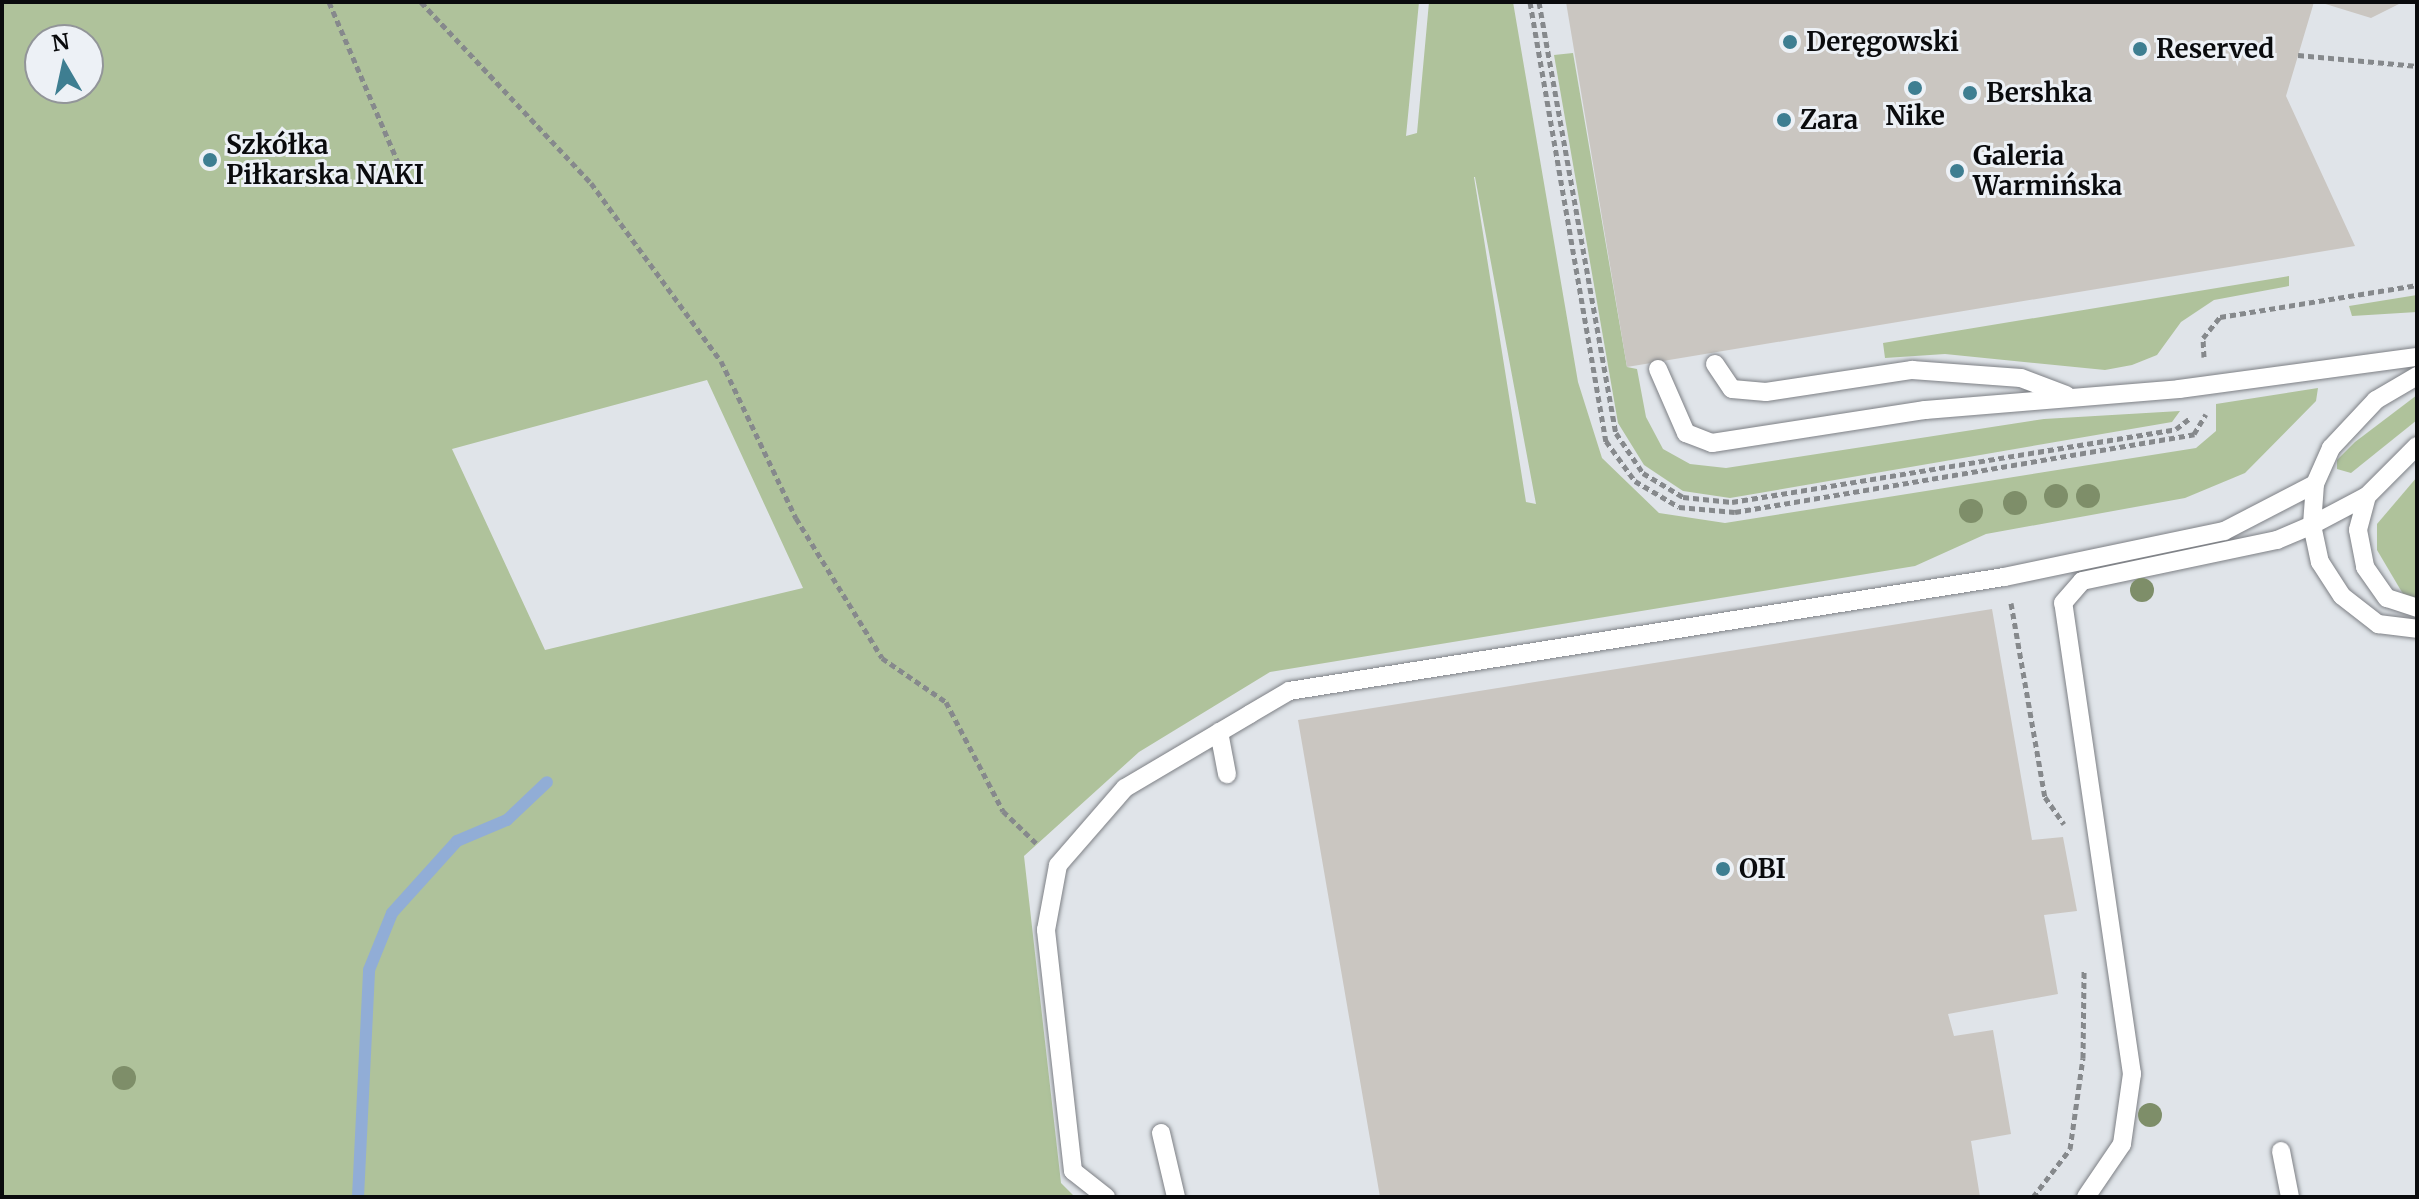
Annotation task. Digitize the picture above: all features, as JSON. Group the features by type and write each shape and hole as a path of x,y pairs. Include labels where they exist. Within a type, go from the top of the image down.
{"lane":[{"path":"1658,369 1686,433 1712,443 1925,410 2072,398 2417,357"},
{"path":"1715,364 1732,389 1766,392 1912,370 2021,378 2072,398"},
{"path":"2417,376 2376,400 2340,438 2315,484 2312,525 2320,562 2342,596 2378,624 2417,629"},
{"path":"2086,1197 2122,1144 2132,1074 2063,603 2082,581 2277,540 2312,525 2367,496 2417,446"},
{"path":"1106,1197 1073,1171 1046,930 1058,865 1125,788 1219,732 1289,691 2004,577 2224,531 2315,484"},
{"path":"2367,496 2358,530 2365,567 2387,598 2417,608"},
{"path":"1219,732 1227,774"},
{"path":"1161,1133 1176,1197"},
{"path":"2281,1151 2290,1197"}],"path":[{"path":"329,2 408,185"},
{"path":"421,2 591,183 721,361 796,518 882,658 946,702 1003,811 1058,865"},
{"path":"2298,55 2417,66"},
{"path":"2204,360 2203,338 2220,317 2417,285"},
{"path":"2004,577 2045,797 2070,834"},
{"path":"2033,1197 2070,1149 2083,1058 2084,980"}],"green space":[{"path":"2,2 1419,2 1406,136 1417,133 1429,2 1513,2 1578,382 1602,458 1659,513 1725,523 2196,448 2216,431 2216,404 2318,388 2316,401 2245,473 2185,498 1986,534 1915,566 1270,672 1139,752 1024,856 1061,1183 1075,1197 2,1197","holes":["1475,177 1536,504 1526,502","707,380 803,588 545,650 452,449"]},
{"path":"1573,53 1627,367 1637,369 1646,417 1663,449 1690,464 1726,468 2044,419 2180,411 2172,422 1730,498 1683,491 1644,465 1618,423 1554,55"},
{"path":"2289,276 2289,286 2214,300 2181,322 2157,355 2132,365 2105,370 1945,354 1885,358 1883,343"},
{"path":"2417,295 2417,312 2352,316 2349,306"},
{"path":"2417,395 2417,420 2351,473 2337,469 2337,460 2355,442"},
{"path":"2417,477 2417,598 2403,594 2377,550 2377,524"}],"building":[{"name":"Galeria Warmińska","path":"1566,2 2314,2 2286,96 2355,246 1627,367"},
{"path":"2319,2 2403,2 2371,18"},
{"path":"1992,609 2032,840 2063,837 2077,911 2044,915 2058,994 1948,1014 1954,1036 1993,1030 2011,1134 1971,1141 1980,1197 1380,1197 1298,720"}],"waterway":[{"path":"358,1197 369,970 392,913 457,841 507,820 547,782"}],"place":[{"name":"Deręgowski","path":"1790,42"},
{"name":"Reserved","path":"2140,49"},
{"name":"Nike","path":"1915,88"},
{"name":"Bershka","path":"1970,93"},
{"name":"Zara","path":"1784,120"},
{"name":"Szkółka Piłkarska NAKI","path":"210,160"},
{"name":"Galeria Warmińska","path":"1957,171"},
{"name":"OBI","path":"1723,869"}]}
